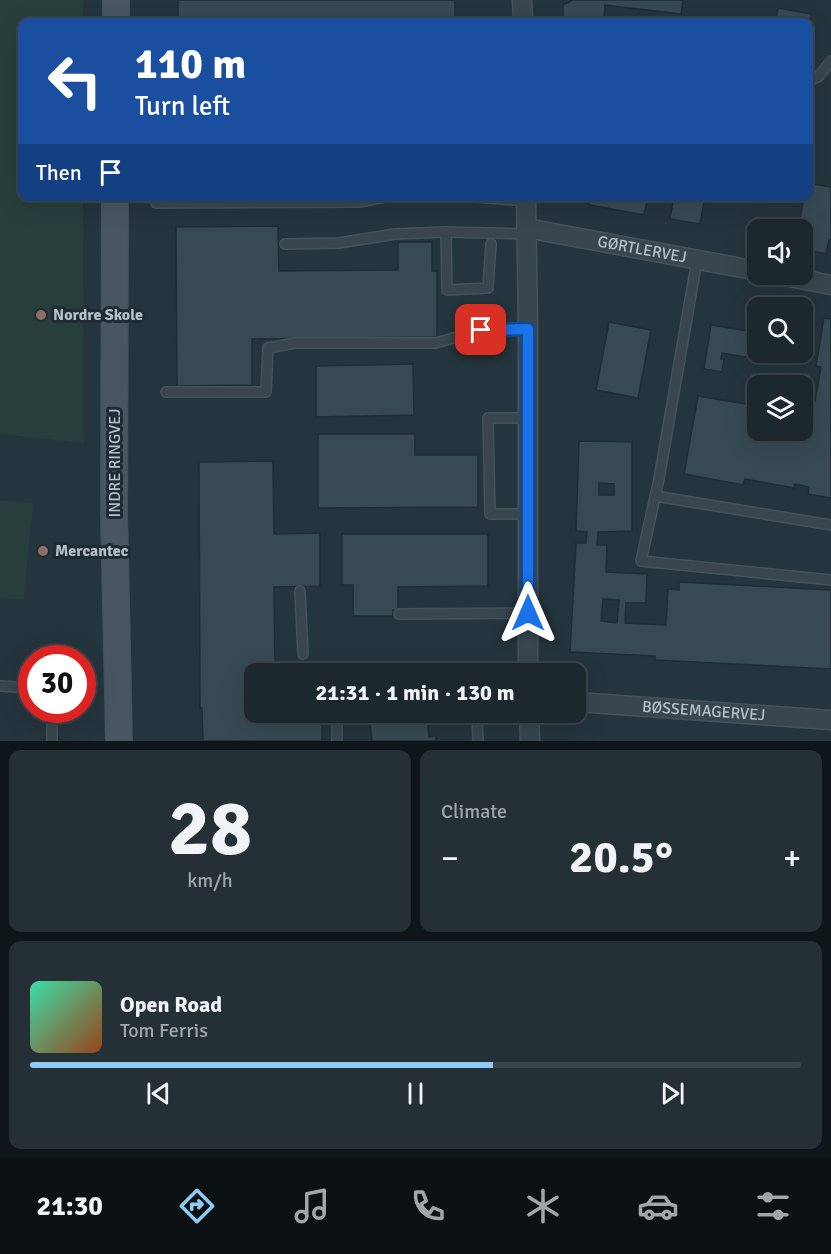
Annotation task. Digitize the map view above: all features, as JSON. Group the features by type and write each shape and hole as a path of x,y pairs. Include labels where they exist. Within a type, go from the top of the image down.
{"street":[{"path":"116,0 116,18"},
{"path":"522,0 523,18"},
{"name":"INDRE RINGVEJ","path":"116,201 114,512 120,737"},
{"path":"526,201 528,663"},
{"name":"GØRTLERVEJ","path":"526,231 747,269"},
{"path":"813,282 831,285"},
{"name":"BØSSEMAGERVEJ","path":"586,703 831,720"},
{"path":"529,723 530,741"}],"lane":[{"path":"813,79 818,77 831,61"},
{"path":"156,203 365,201"},
{"path":"285,244 339,243 395,234 526,231"},
{"path":"446,232 447,290 488,288 491,244"},
{"path":"697,260 655,496 641,561 831,580"},
{"path":"166,392 266,392 268,348 295,343 436,343 481,330 528,329"},
{"path":"528,418 488,418 490,514 528,514"},
{"path":"655,496 831,525"},
{"path":"300,591 303,654"},
{"path":"399,614 528,613"},
{"path":"0,686 18,687"},
{"path":"52,723 52,741"},
{"path":"337,723 337,741"},
{"path":"477,723 478,741"}],"green space":[{"name":"Nordre Skole","path":"0,0 83,0 83,18 18,18 18,201 83,201 84,443 0,434"},
{"path":"0,500 33,503 24,600 0,598"}],"building":[{"path":"178,0 455,0 455,18 178,18"},
{"path":"683,0 681,14 605,5 604,17 563,18 563,5 571,1"},
{"path":"778,8 811,14 810,18 776,18"},
{"path":"813,184 831,187 831,240 829,240 826,254 813,251 813,219 800,219 803,201 813,201"},
{"path":"587,201 647,201 644,215 590,205"},
{"path":"673,201 704,201 700,224 670,219"},
{"path":"278,226 279,271 398,270 398,242 432,242 432,271 437,271 437,337 252,339 252,385 177,386 176,227"},
{"path":"824,318 831,319 831,498 808,494 809,487 795,484 794,488 745,479 743,485 684,474 698,396 747,404 747,441 813,441 813,401 815,401 821,367 816,366"},
{"path":"609,322 651,330 638,398 596,390"},
{"path":"711,325 747,331 747,357 722,353 721,359 724,359 722,372 704,369"},
{"path":"413,364 414,415 316,417 316,366"},
{"path":"318,434 415,434 415,455 478,455 478,507 318,508"},
{"path":"579,441 632,442 632,531 598,532 597,545 607,545 606,572 647,574 646,603 626,603 625,623 666,625 668,589 679,590 679,582 831,590 831,669 655,660 655,656 570,652 576,543 586,543 587,532 576,531","holes":["599,483 614,484 614,495 599,495","603,599 619,600 617,623 601,621"]},
{"path":"273,461 274,534 320,533 320,586 274,587 275,663 244,663 244,723 322,723 322,741 203,741 202,708 200,708 199,462"},
{"path":"342,534 488,534 488,586 398,587 398,610 393,610 393,616 353,616 353,585 342,585"},
{"path":"370,723 427,723 429,737 436,736 436,741 372,741"}],"place":[{"name":"Nordre Skole","path":"41,315"},
{"name":"Mercantec","path":"43,551"}],"route":[{"path":"481,330 528,329 528,613"}]}
